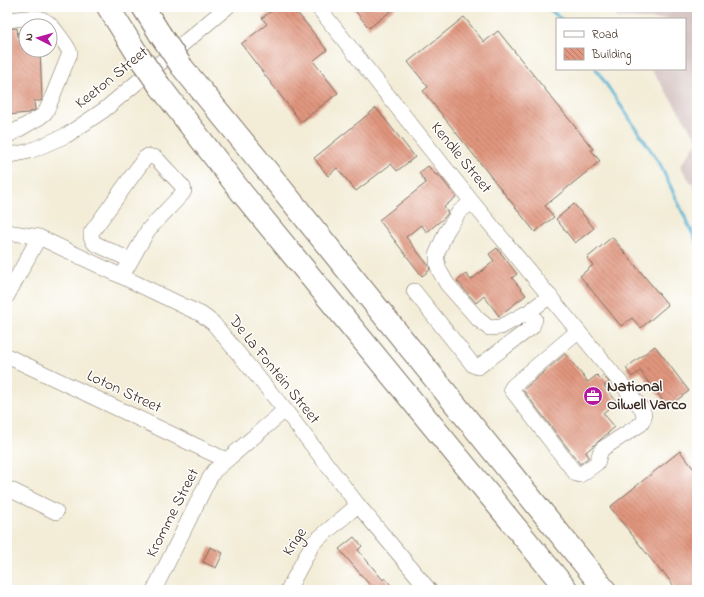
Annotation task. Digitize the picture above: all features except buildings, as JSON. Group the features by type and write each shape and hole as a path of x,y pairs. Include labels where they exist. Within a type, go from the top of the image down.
{"highway":[{"path":"104,7 159,85 247,199 567,590"},
{"path":"108,7 133,47"},
{"path":"143,7 164,32 185,64 264,166 605,590"},
{"path":"154,7 164,32"}],"street":[{"name":"Keeton Street","path":"7,156 30,151 67,135 104,110 227,7"},
{"name":"Kendle Street","path":"318,7 472,202 643,410 644,415 641,424 602,449 597,463 580,475 576,474 511,389 578,331"},
{"path":"7,20 37,17 44,19 51,24 70,53 45,113 7,136"},
{"path":"122,276 148,230 184,191 183,187 156,158 152,156 145,158 91,233 94,243 130,260"},
{"path":"472,202 459,212 446,232 437,253 439,270 447,284 478,319 489,328 501,327 530,311 550,296"},
{"name":"De La Fontein Street","path":"7,232 39,237 190,308 213,323 285,410 358,505 429,590"},
{"path":"7,296 39,237"},
{"path":"414,291 476,367 480,366 532,327 535,319 530,311"},
{"name":"Loton Street","path":"7,356 226,460"},
{"name":"Kromme Street","path":"154,590 214,471 285,410"},
{"path":"7,488 56,512"},
{"name":"Krige","path":"288,590 312,543 358,505"}],"shaded area":[{"path":"611,7 697,7 697,139 652,70 686,70 686,18 617,18"},
{"path":"697,142 697,192 680,166"}],"waterway":[{"path":"547,7 560,18"},
{"path":"597,70 660,164 697,243"}],"place":[{"name":"National Oilwell Varco","path":"593,396"}]}
